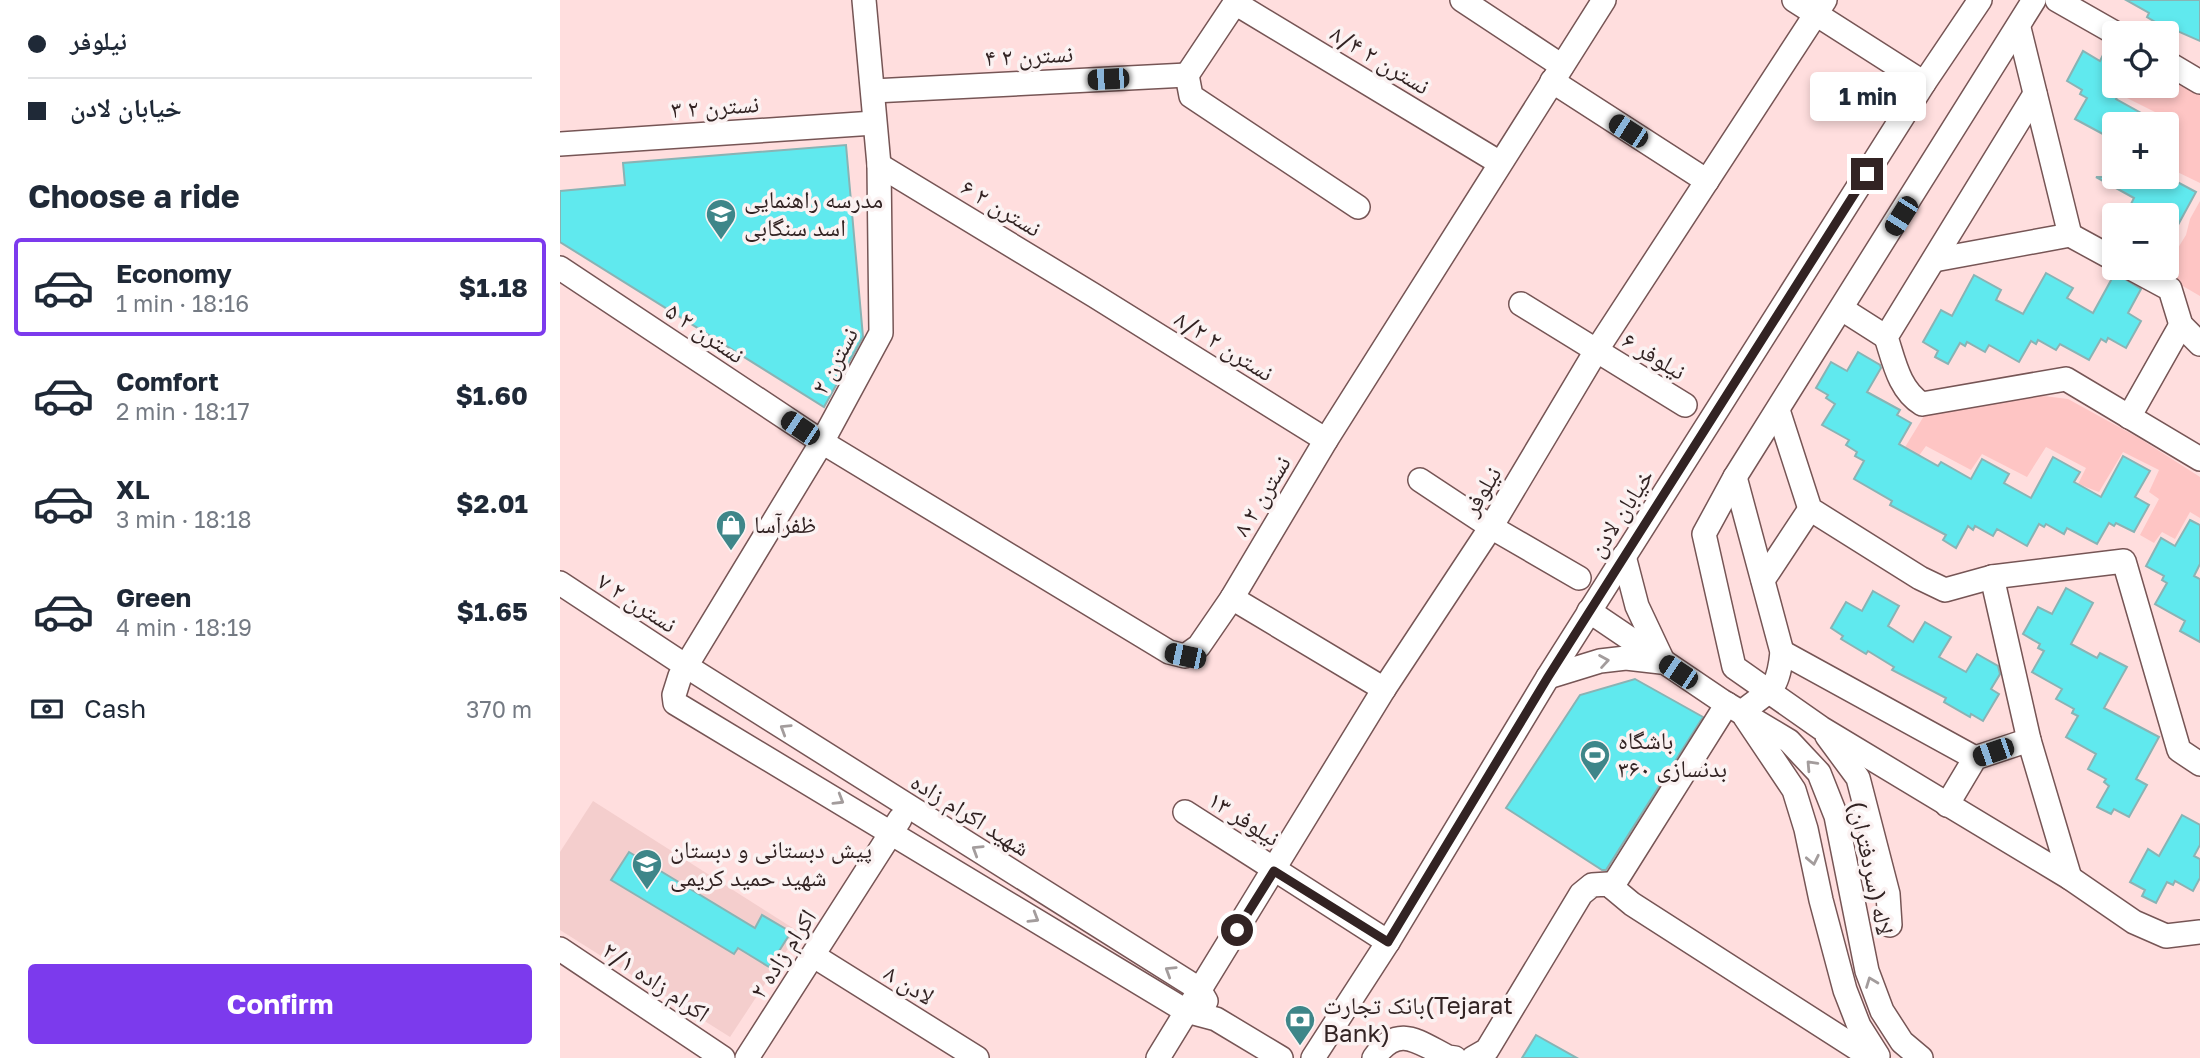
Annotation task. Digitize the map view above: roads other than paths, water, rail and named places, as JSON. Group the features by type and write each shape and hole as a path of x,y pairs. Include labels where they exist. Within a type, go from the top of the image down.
{"street":[{"name":"نسترن ۲","path":"675,703 676,685 686,666 822,442 881,333 879,165 864,0"},
{"path":"1462,0 1628,131 1707,181"},
{"name":"۸ نسترن ۲","path":"822,442 1168,652 1185,656 1199,646 1232,598 1326,440 1604,0"},
{"path":"1794,0 1820,7 1865,45 1924,83"},
{"name":"خیابان لادن","path":"1313,1058 1388,942 1589,611 1924,83 1980,0"},
{"path":"2034,0 2019,28 1735,477 1704,534 1734,667 1821,728 2070,878 2134,922 2166,936 2200,932"},
{"path":"2057,0 2102,26"},
{"name":"۸/۴ نسترن ۲","path":"1187,75 1235,3 1500,163"},
{"name":"نیلوفر","path":"1158,1058 1384,689 1491,527 1596,351 1820,7"},
{"path":"2019,28 2070,234"},
{"path":"2179,70 2200,82"},
{"name":"۴ نسترن ۲","path":"873,91 1187,75"},
{"path":"1187,75 1191,96 1358,207"},
{"path":"1886,337 2035,94"},
{"name":"۳ نسترن ۲","path":"560,144 874,123"},
{"name":"۶ نسترن ۲","path":"879,165 1095,296"},
{"path":"1934,260 2070,234 2102,251"},
{"name":"۵ نسترن ۲","path":"560,268 822,442"},
{"path":"2153,280 2169,289 2181,325 2200,344"},
{"name":"۸/۲ نسترن ۲","path":"1095,296 1326,440"},
{"name":"۶ نیلوفر","path":"1521,304 1685,405"},
{"path":"1842,309 1886,337 1899,377 1910,397 1922,404 2066,379 2200,459"},
{"path":"2129,417 2181,325"},
{"path":"1778,410 1810,509 1920,578 1945,590 1992,577 2124,561 2179,751 2200,764"},
{"path":"1610,886 1730,706 1770,690 1779,678 1782,652 1735,477"},
{"path":"1420,481 1491,527 1579,578"},
{"path":"1763,580 1810,509"},
{"path":"1624,556 1637,606 1663,662"},
{"path":"1992,577 2029,740 2070,878"},
{"name":"۷ نسترن ۲","path":"560,583 686,666"},
{"path":"1232,598 1308,641 1384,689"},
{"name":"لاله (سردفتران)","path":"1589,611 1730,706 1789,741 1819,773 1836,816 1867,971 1882,1011 1902,1042 1921,1058"},
{"path":"1782,652 1975,758"},
{"path":"1548,677 1600,661 1626,658 1663,662"},
{"name":"شهید اکرام زاده","path":"686,666 1199,989 1216,1018"},
{"name":"شهید اکرام زاده","path":"675,703 1186,1011 1216,1018 1280,1058"},
{"name":"لاله (سردفتران)","path":"1730,706 1794,790 1845,990 1850,1042 1874,1052 1880,1058"},
{"path":"1821,728 1858,778 1888,894 1890,925"},
{"path":"1947,805 1975,758 2029,740"},
{"name":"۲ اکرام زاده","path":"747,1058 907,807"},
{"name":"۱۳ نیلوفر","path":"1185,812 1388,942"},
{"path":"1473,1058 1487,1050 1581,894 1592,885 1610,886 1632,904 1872,1058"},
{"path":"1854,901 1888,894"},
{"name":"۲/۱ اکرام زاده","path":"560,949 723,1058"},
{"name":"۸ لادن","path":"814,956 976,1058"},
{"path":"1850,1042 1882,1011"},
{"path":"1374,1058 1390,1040 1408,1037 1455,1058"}],"place":[{"name":"مدرسه راهنمایی اسد سنگابی","path":"721,241"},
{"name":"ظفرآسا","path":"731,552"},
{"name":"باشگاه بدنسازی ۳۶۰","path":"1595,782"},
{"name":"پیش دبستانی و دبستان شهید حمید کریمی","path":"647,891"},
{"name":"بانک تجارت(Tejarat Bank)","path":"1300,1047"}]}
